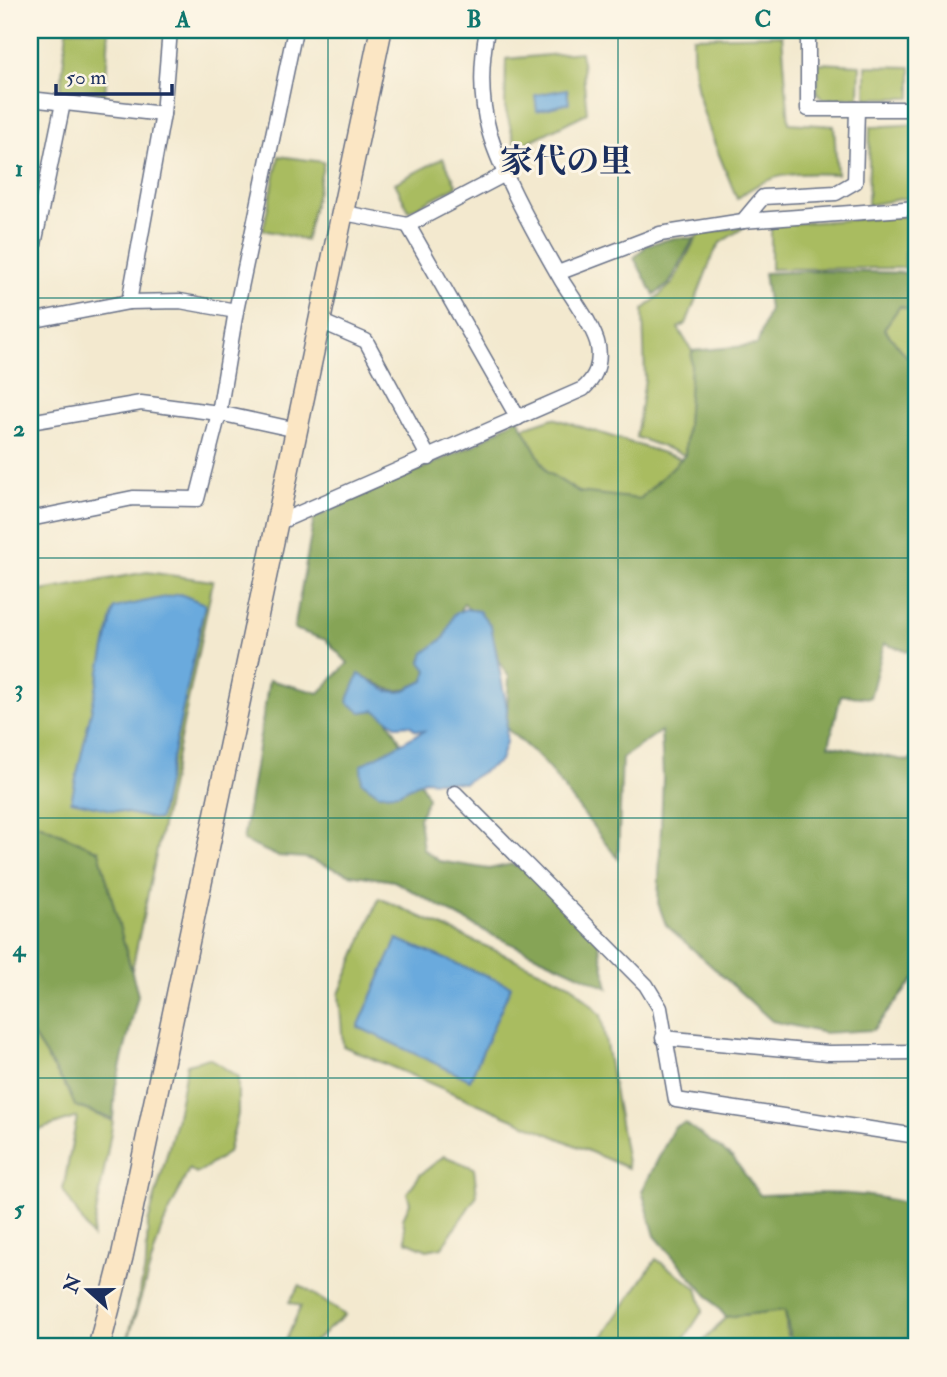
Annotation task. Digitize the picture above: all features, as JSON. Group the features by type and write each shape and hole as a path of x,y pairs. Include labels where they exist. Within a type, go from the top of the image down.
{"street":[{"path":"129,302 163,114 170,30"},
{"path":"30,519 133,498 197,499 219,413 236,311 295,30"},
{"path":"99,1347 122,1257 381,30"},
{"path":"277,523 583,389 594,378 600,361 598,343 558,274 489,131 483,65 487,30"},
{"path":"808,30 808,109 917,109"},
{"path":"30,99 163,114"},
{"path":"30,264 63,103"},
{"path":"743,221 763,197 836,193 855,182 857,109"},
{"path":"344,213 408,225 507,173"},
{"path":"558,274 660,234 743,221 917,208"},
{"path":"408,225 518,418"},
{"path":"30,321 129,302 180,301 236,311"},
{"path":"320,321 366,341 429,458"},
{"path":"30,422 141,403 219,413 297,430"},
{"path":"455,793 646,985 660,1008 663,1038 676,1100 917,1136"},
{"path":"663,1038 828,1053 917,1052"}],"green space":[{"path":"67,30 109,30 105,98 60,94"},
{"path":"782,35 789,123 834,126 837,174 796,174 772,179 760,183 737,199 700,101 693,60 693,37"},
{"path":"581,52 587,113 516,148 505,107 506,59"},
{"path":"819,63 860,65 859,97 823,99 817,93"},
{"path":"866,66 911,67 911,98 866,98"},
{"path":"917,124 917,196 868,205 870,127"},
{"path":"279,156 324,162 306,240 263,230"},
{"path":"443,158 457,186 409,211 395,183"},
{"path":"906,216 905,268 771,269 771,225"},
{"path":"746,226 720,243 686,324 678,328 692,351 685,455 636,437 645,379 643,310 673,283 698,234"},
{"path":"674,238 694,238 669,284 654,295 634,258 647,245"},
{"path":"764,273 917,273 917,313 900,306 884,329 908,358 917,356 917,654 884,644 870,698 841,695 829,745 908,761 917,754 917,976 873,1030 824,1033 772,1021 666,925 658,903 663,778 661,731 622,758 618,859 542,760 506,728 509,677 498,660 494,641 464,603 445,637 421,661 427,670 424,681 403,689 391,690 360,675 397,735 428,798 419,818 423,849 439,861 489,869 512,864 538,876 597,935 608,988 492,935 394,881 349,874 305,858 277,856 243,841 269,680 319,693 348,663 326,640 294,629 314,518 476,444 518,418 547,472 579,492 640,499 685,455 692,351 757,345 769,309"},
{"path":"900,306 917,313 917,356 908,358 884,329"},
{"path":"553,418 682,459 640,499 587,497 547,472 523,428"},
{"path":"147,572 213,581 132,970 113,913 99,851 30,820 30,593"},
{"path":"30,820 99,851 138,995 115,1089 113,1119 75,1106 68,1090 30,1031"},
{"path":"379,898 572,985 601,1015 628,1168 343,1046 339,994"},
{"path":"30,1031 78,1107 113,1121 92,1237 63,1190 77,1117 30,1133"},
{"path":"209,1058 238,1077 238,1114 228,1153 196,1174 189,1169 161,1230 126,1347 146,1265 148,1223 176,1121 187,1064"},
{"path":"685,1123 733,1158 760,1195 859,1195 917,1207 917,1347 792,1347 785,1310 726,1317 655,1236 642,1191 674,1127"},
{"path":"444,1156 474,1168 477,1195 442,1247 427,1250 406,1241 403,1218 410,1203 407,1193 420,1175"},
{"path":"656,1259 697,1288 703,1310 679,1347 596,1347"},
{"path":"300,1285 345,1315 308,1347 283,1347 301,1306 289,1302"},
{"path":"785,1310 788,1347 698,1347 726,1317"}],"water":[{"path":"567,89 569,103 537,111 535,95"},
{"path":"180,594 205,604 159,820 71,801 114,608"},
{"path":"465,609 479,611 491,626 507,708 506,742 500,761 464,783 424,780 399,793 379,794 362,782 361,765 424,731 415,730 410,725 397,726 375,710 361,712 347,702 359,674 388,691 401,692 424,681 427,670 421,662 424,653 445,637 454,614"},
{"path":"397,939 511,986 470,1080 358,1027"}],"district":[{"name":"家代の里","path":"566,161"}]}
